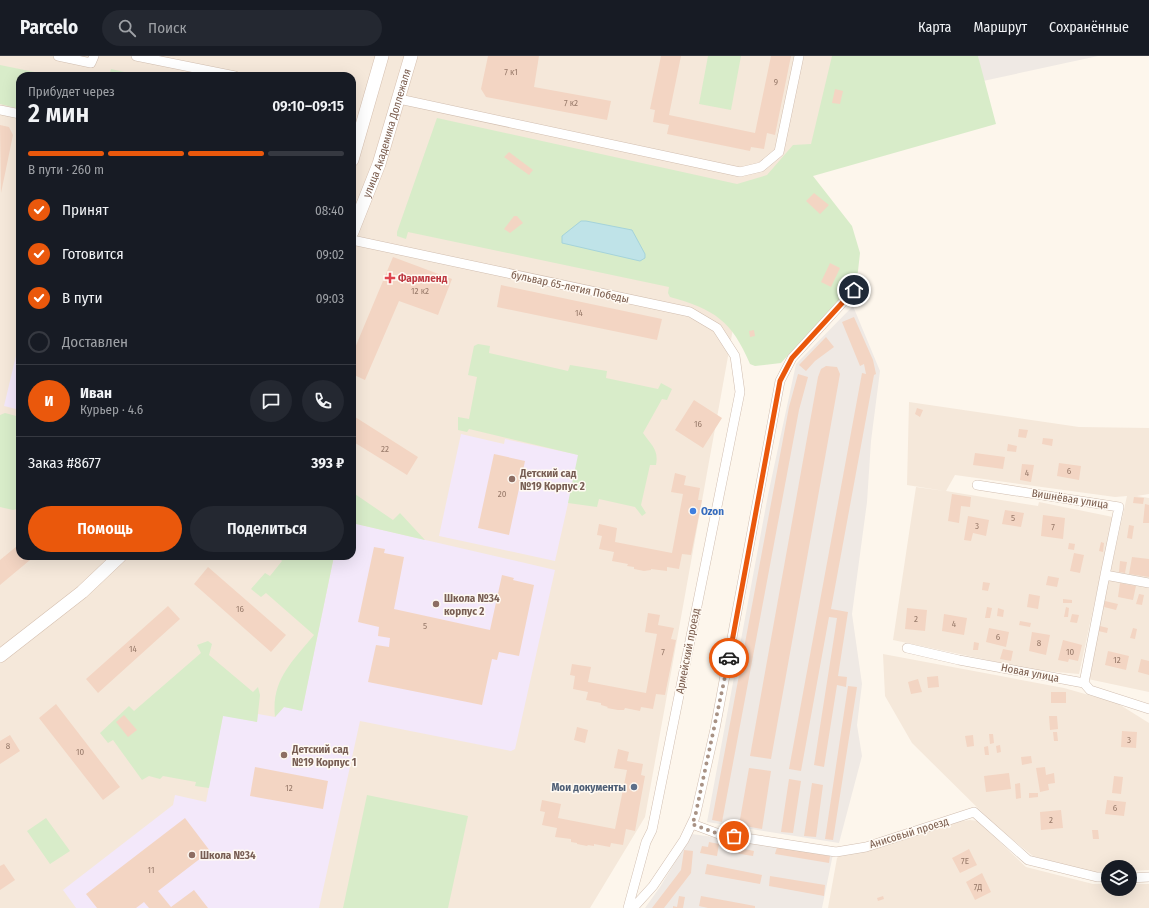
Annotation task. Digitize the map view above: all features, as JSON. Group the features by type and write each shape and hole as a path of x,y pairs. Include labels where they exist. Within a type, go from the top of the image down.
{"main road":[{"path":"356,146 382,56"},
{"name":"улица Академика Доллежаля","path":"356,222 379,164 399,99 410,56"},
{"path":"0,656 82,592 116,560"}],"street":[{"path":"58,56 91,63 94,56"},
{"path":"136,56 215,72"},
{"path":"399,99 740,172 761,167 778,152 800,56"},
{"path":"0,110 16,113"},
{"name":"бульвар 65-летия Победы","path":"356,241 690,312 717,328 735,356 740,392"},
{"path":"633,908 653,886 684,840 695,817 715,729 780,381 792,358 854,290"},
{"name":"Армейский проезд","path":"628,908 646,842 652,830 740,392"},
{"name":"Вишнёвая улица","path":"976,485 1119,507 1084,683"},
{"path":"1105,575 1149,583"},
{"name":"Новая улица","path":"907,648 959,660 1084,683 1090,690 1149,709"},
{"name":"Анисовый проезд","path":"692,824 719,834 836,852 866,846 974,812 1028,860 1101,877"},
{"path":"1137,878 1149,877"}],"shaded area":[{"path":"0,56 950,56 758,190 645,817 590,908 0,908"},
{"path":"978,56 1098,56 983,81"},
{"path":"853,306 880,371 871,441 867,502 852,614 862,684 857,725 862,756 839,843 707,822 768,495 796,364"},
{"path":"16,356 16,409 4,406"},
{"path":"909,402 1079,427 1149,428 1149,494 1137,496 1149,498 1149,579 1110,573 1127,496 1115,497 955,475 946,491 1038,506 1039,502 1113,517 1079,674 1034,670 893,640 916,487 945,491 907,485"},
{"name":"Детский сад №19 Корпус 2","path":"461,434 504,444 505,439 579,455 555,561 439,536"},
{"path":"356,524 555,570 515,749 511,751 360,721 319,908 76,908 63,890 173,805 175,795 206,802 223,715 257,722 258,714 275,717 284,707 302,710 333,560 356,560"},
{"path":"1108,580 1149,586 1149,692 1088,679"},
{"path":"883,654 1064,688 1117,703 1149,723 1149,870 1137,871 1137,860 1101,860 1101,874 1099,874 1033,856 998,828 912,743 885,696"},
{"path":"970,820 978,821 1026,867 1093,884 1101,884 1101,896 1137,896 1137,884 1149,884 1149,908 828,908 837,858 841,854 956,822"},
{"path":"692,834 833,854 822,908 645,908 660,887"}],"green space":[{"path":"708,56 741,56 731,110 699,104"},
{"path":"832,56 978,56 996,124 813,176 852,226 860,253 857,280 781,363 755,366 750,364 736,337 720,319 699,306 670,297 668,293 669,287 408,232 406,239 397,236 397,232 437,118 737,184 767,175 793,145 811,144"},
{"path":"0,65 34,72 16,72 16,108 0,104"},
{"path":"111,69 124,72 110,72"},
{"path":"478,344 490,346 489,353 568,371 570,365 607,371 606,378 658,389 661,383 672,389 667,400 662,399 643,433 654,448 657,460 656,465 650,465 641,505 646,513 642,516 635,507 599,499 597,507 568,503 578,455 469,429 467,432 458,430 458,417 469,419 477,377 468,375 474,346"},
{"path":"5,413 16,416 16,509 13,510 0,507 0,415"},
{"path":"356,495 393,520 400,513 425,540 356,524"},
{"path":"281,560 333,560 302,711 284,707 275,717 276,692 280,682 291,663 314,635 266,593 261,597 251,589 265,573 270,576 282,561"},
{"path":"208,641 212,644 209,655 253,692 258,687 260,695 257,722 223,716 209,788 195,786 196,782 163,776 160,779 149,776 142,780 113,740 108,743 100,733 129,706 134,711 201,653 197,645"},
{"path":"367,795 468,816 448,908 343,908"},
{"path":"46,818 70,851 50,864 27,831"}],"water":[{"path":"581,221 632,230 645,254 645,258 640,261 562,243 562,236"}],"building":[{"path":"488,56 539,56 534,87 611,101 607,120 486,97 481,89"},
{"path":"661,56 681,56 669,115 755,133 771,56 791,56 775,135 767,133 764,149 751,147 750,151 667,134 669,125 653,122 655,110 650,109"},
{"path":"835,89 843,91 840,104 832,103"},
{"path":"0,125 9,127 13,135 1,193"},
{"path":"509,152 533,170 529,175 504,157"},
{"path":"814,193 829,205 820,214 806,201"},
{"path":"514,216 517,216 523,223 510,233 504,229"},
{"path":"393,257 452,279 438,315 399,301 365,380 356,376 356,345"},
{"path":"830,263 840,268 831,287 821,282"},
{"path":"501,285 662,319 657,340 497,307"},
{"path":"854,317 873,360 876,374 874,375 831,609 848,612 838,676 847,677 846,687 837,685 824,767 814,765 837,618 829,617 801,771 789,769 862,373 866,374 864,364 860,366 842,322"},
{"path":"754,330 755,336 750,337 749,331"},
{"path":"826,337 834,347 815,361 806,371 799,365"},
{"path":"826,366 837,367 840,374 771,759 750,756 818,377 821,369"},
{"path":"798,374 808,377 799,410 722,822 712,820 789,407"},
{"path":"694,400 722,418 703,448 675,430"},
{"path":"917,408 923,410 920,417 915,414"},
{"path":"356,418 418,457 407,475 356,443"},
{"path":"1019,429 1028,430 1026,438 1018,437"},
{"path":"1043,438 1053,439 1052,446 1042,444"},
{"path":"1008,444 1017,446 1016,452 1007,451"},
{"path":"975,453 1005,457 1003,469 973,465"},
{"path":"494,454 525,461 509,535 478,528"},
{"path":"1059,463 1081,466 1079,480 1057,476"},
{"path":"1022,464 1034,465 1031,482 1020,480"},
{"path":"675,473 686,476 684,485 700,488 698,500 702,500 691,555 682,554 679,569 667,567 667,571 651,569 644,571 627,566 628,564 612,561 614,552 599,549 602,536 597,535 599,524 617,528 615,542 672,553 683,494 671,492"},
{"path":"952,494 971,497 970,507 961,506 959,523 948,521"},
{"path":"1134,497 1144,498 1143,504 1133,503"},
{"path":"1145,504 1149,505 1149,523 1143,523"},
{"path":"1005,510 1024,513 1021,527 1002,524"},
{"path":"1043,515 1065,518 1063,539 1041,536"},
{"path":"968,516 989,520 986,536 973,533 971,541 964,540"},
{"path":"1129,525 1134,526 1132,539 1127,538"},
{"path":"1101,542 1104,543 1103,552 1099,551"},
{"path":"1069,543 1075,544 1074,550 1068,549"},
{"path":"16,547 16,560 30,560 0,585 0,560"},
{"name":"Школа №34 корпус 2","path":"374,547 385,549 384,553 404,557 394,609 490,630 502,575 514,578 513,580 534,585 519,656 499,652 497,660 492,659 482,705 368,682 376,645 389,647 390,638 378,636 379,627 358,622"},
{"path":"1074,553 1084,555 1080,573 1070,571"},
{"path":"1132,557 1149,559 1149,577 1129,574"},
{"path":"1120,561 1127,562 1125,573 1119,572"},
{"path":"208,567 286,635 271,652 194,584"},
{"path":"1048,576 1059,578 1057,587 1046,585"},
{"path":"983,582 990,583 988,591 982,590"},
{"path":"1120,583 1136,586 1133,600 1118,597"},
{"path":"1029,594 1040,596 1038,609 1027,607"},
{"path":"1139,594 1144,595 1142,605 1136,604"},
{"path":"1063,599 1072,600 1072,603 1063,603"},
{"path":"1105,601 1118,604 1116,610 1104,607"},
{"path":"168,606 180,619 98,693 86,679"},
{"path":"987,607 992,608 990,618 985,618"},
{"path":"1066,607 1069,608 1068,617 1064,617"},
{"path":"907,608 927,610 925,631 905,629"},
{"path":"998,608 1004,610 1003,617 997,616"},
{"path":"648,613 660,615 658,625 674,628 671,639 676,640 665,695 656,694 653,709 641,707 640,711 625,708 624,710 618,710 607,708 608,707 601,705 601,703 586,700 588,692 573,689 575,676 570,675 572,664 591,667 588,682 646,693 657,634 645,632"},
{"path":"944,614 967,618 964,635 942,631"},
{"path":"1072,614 1079,615 1077,623 1070,622"},
{"path":"1020,621 1031,623 1030,627 1019,625"},
{"path":"1100,626 1108,628 1107,633 1098,631"},
{"path":"989,628 1009,632 1006,647 986,642"},
{"path":"1133,628 1137,629 1135,639 1130,638"},
{"path":"1032,632 1050,635 1046,655 1029,651"},
{"path":"1063,640 1082,645 1078,661 1069,659 1068,662 1058,660"},
{"path":"974,642 979,643 978,650 973,650"},
{"path":"1003,649 1013,651 1011,661 1000,659"},
{"path":"1108,651 1129,656 1126,670 1105,665"},
{"path":"1141,659 1149,661 1149,675 1138,672"},
{"path":"938,676 939,687 928,688 927,677"},
{"path":"918,679 922,692 911,694 908,682"},
{"path":"848,686 857,687 833,840 825,839"},
{"path":"1051,692 1066,692 1066,703 1051,703"},
{"path":"56,704 120,787 103,800 39,718"},
{"path":"124,715 137,730 128,737 116,722"},
{"path":"1049,716 1057,716 1058,729 1050,730"},
{"path":"577,727 588,730 585,743 574,740"},
{"path":"1122,731 1137,732 1136,748 1121,747"},
{"path":"1053,732 1057,732 1058,741 1054,741"},
{"path":"989,734 993,734 994,743 990,744"},
{"path":"10,735 20,751 0,764 0,741"},
{"path":"973,735 974,746 967,747 965,736"},
{"path":"1000,745 1001,752 997,753 996,746"},
{"path":"988,746 989,755 985,755 984,747"},
{"path":"618,749 629,752 627,761 643,764 641,775 645,776 635,831 626,829 623,845 611,843 610,847 594,844 594,846 587,846 571,842 571,839 555,837 557,828 542,825 545,812 540,811 542,800 561,804 558,818 615,829 627,770 614,768"},
{"path":"1031,756 1032,763 1022,765 1021,757"},
{"path":"255,767 328,781 323,809 250,796"},
{"path":"1045,767 1046,775 1054,773 1055,783 1048,784 1049,790 1040,792 1036,768"},
{"path":"749,768 771,771 762,829 739,825"},
{"path":"1009,773 1011,789 986,792 984,776"},
{"path":"1114,776 1123,777 1121,794 1112,793"},
{"path":"789,779 801,781 793,833 781,832"},
{"path":"812,783 823,785 816,837 804,836"},
{"path":"1020,783 1021,798 1016,799 1015,784"},
{"path":"1029,793 1038,793 1038,797 1029,798"},
{"path":"1107,800 1126,802 1124,816 1105,814"},
{"path":"1061,810 1063,828 1041,830 1040,812"},
{"path":"185,818 210,851 158,891 171,907 194,890 208,908 149,908 144,902 136,908 97,908 86,894"},
{"path":"1092,830 1098,830 1099,839 1093,839"},
{"path":"709,842 719,844 717,856 700,853 702,846 708,847"},
{"path":"735,847 754,851 753,856 734,853"},
{"path":"777,847 830,856 829,863 775,854"},
{"path":"969,849 977,865 960,873 952,858"},
{"path":"684,850 693,851 691,873 664,908 652,908 681,870"},
{"path":"4,864 15,880 0,890 0,866"},
{"path":"707,864 762,875 760,884 705,874"},
{"path":"982,873 991,892 975,900 966,882"},
{"path":"770,876 825,885 824,896 769,886"},
{"path":"679,896 685,897 683,908 673,908 673,906 677,907"},
{"path":"701,896 755,906 755,908 708,908 699,906"},
{"path":"883,896 884,899 878,901 877,898"}],"way so far":[{"path":"729,658 715,729 695,817 692,824 719,834 734,836"}],"place":[{"name":"Фармленд","path":"390,278"},
{"name":"Детский сад №19 Корпус 2","path":"512,479"},
{"name":"Ozon","path":"693,511"},
{"name":"Школа №34 корпус 2","path":"436,604"},
{"name":"Детский сад №19 Корпус 1","path":"284,755"},
{"name":"Мои документы","path":"634,787"},
{"name":"Школа №34","path":"192,855"}],"route":[{"path":"729,658 763,480 780,381 792,358 854,290"}]}
